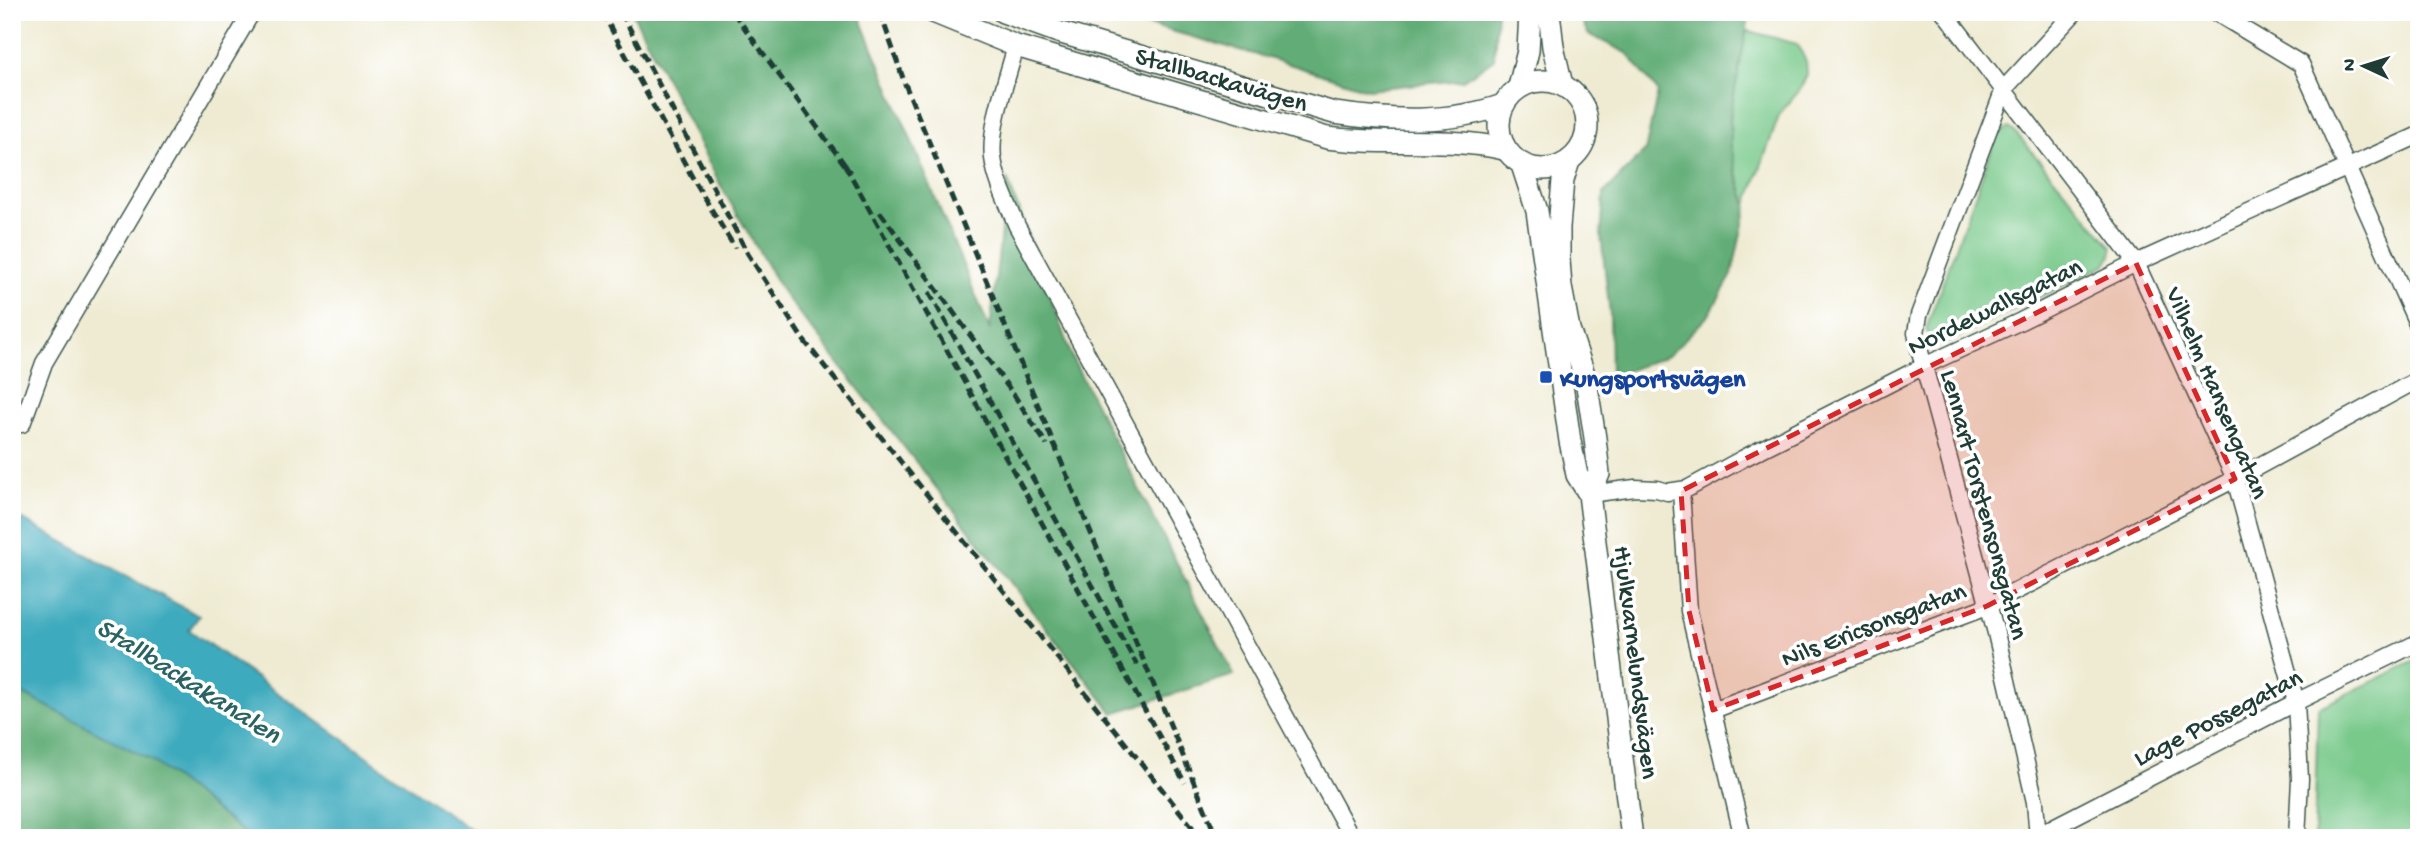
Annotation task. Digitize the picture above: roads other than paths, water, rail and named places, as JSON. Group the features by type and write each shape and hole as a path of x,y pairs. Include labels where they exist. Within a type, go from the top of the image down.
{"street":[{"path":"22,424 44,363 252,12"},
{"name":"Stallbackavägen","path":"933,12 1016,46 1327,138 1367,142 1476,144 1504,149"},
{"name":"Stallbackavägen","path":"1003,12 1058,32 1334,113 1371,118 1411,119 1476,114 1503,106"},
{"path":"1520,88 1528,51 1530,12"},
{"path":"1549,12 1553,47 1562,85"},
{"name":"Vilhelm Hansengatan","path":"1944,12 2136,263 2235,479 2296,702 2300,779 2297,838"},
{"name":"Lennart Torstensonsgatan","path":"2037,837 2035,802 1916,333 1919,315 2004,89 2075,12"},
{"path":"2215,12 2301,64 2419,328"},
{"path":"1016,46 1003,93 993,150 997,176 1017,226 1352,838"},
{"path":"1539,81 1562,85 1578,98 1587,123 1581,148 1569,161 1554,169 1545,170 1522,165 1504,149 1498,126 1503,106 1510,95 1520,88 1539,81"},
{"name":"Nordewallsgatan","path":"1681,491 1924,366 2136,263 2419,135"},
{"name":"Hjulkvarnelundsvägen","path":"1569,161 1563,180 1559,260 1567,318 1586,380 1595,438 1599,474 1588,494"},
{"name":"Hjulkvarnelundsvägen","path":"1522,165 1537,211 1570,441 1577,475 1588,494 1632,838"},
{"name":"Nils Ericsonsgatan","path":"1713,710 1987,606 2235,479 2419,379"},
{"path":"1588,494 1636,488 1681,491 1689,611 1743,838"},
{"name":"Lage Possegatan","path":"2037,837 2296,702 2419,642"}],"water":[{"name":"Stallbackakanalen","path":"12,514 199,616 189,630 482,838 251,838 151,760 12,688"}],"railway":[{"path":"602,12 696,184 735,248"},
{"path":"621,12 748,254 802,338 1201,838"},
{"path":"733,12 850,172"},
{"path":"880,12 905,84 1217,838"},
{"path":"845,165 1185,783"},
{"path":"880,212 1014,395 1047,445"},
{"path":"929,292 1137,665"}],"place":[{"name":"Kungsportsvägen","path":"1546,377"}]}
